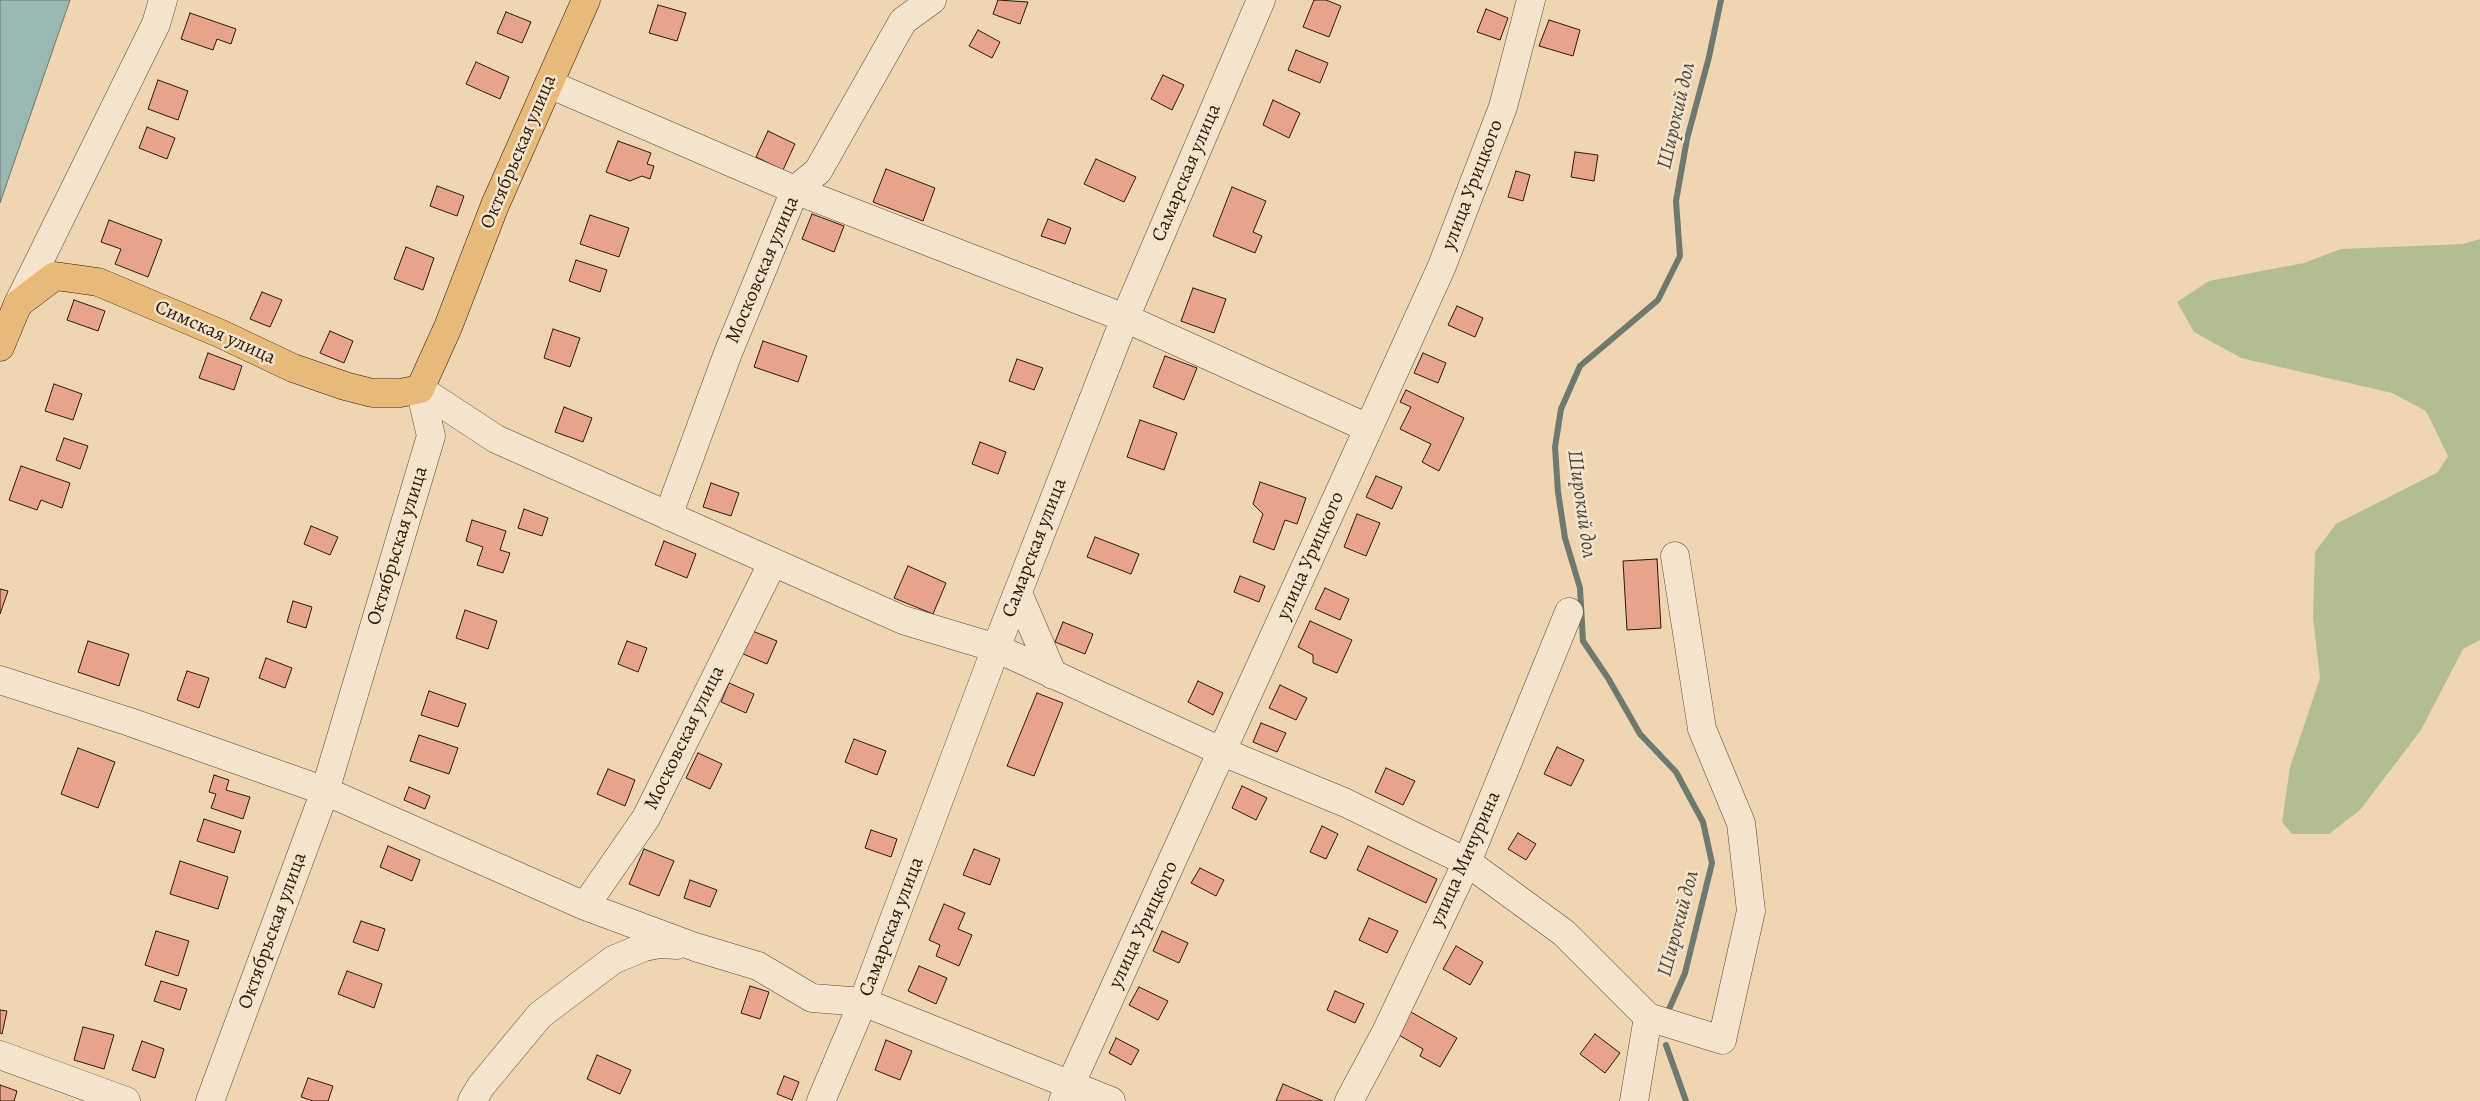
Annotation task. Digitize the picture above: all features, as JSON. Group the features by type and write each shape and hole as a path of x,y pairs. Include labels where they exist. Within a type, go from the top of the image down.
{"main road":[{"name":"Октябрьская улица","path":"420,389 448,328 495,205 586,0"},
{"name":"Симская улица","path":"18,304 56,276 98,282 219,333 293,368 345,386 372,393 400,394 420,389"},
{"path":"0,347 18,304"}],"street":[{"path":"18,304 156,24 163,0"},
{"name":"Московская улица","path":"668,516 728,353 795,190 818,171 902,21 932,0"},
{"name":"Самарская улица","path":"821,1101 863,1002 996,648 1126,318 1261,0"},
{"name":"улица Урицкого","path":"1067,1092 1442,266 1503,107 1532,0"},
{"path":"549,84 795,190 1126,318 1368,428"},
{"path":"420,389 496,439 903,620 996,648 1223,752 1346,803 1466,862 1564,933 1648,1017 1722,1040 1751,911 1741,823 1702,729 1675,556"},
{"name":"Октябрьская улица","path":"215,1099 325,791 431,436 420,389"},
{"name":"Московская улица","path":"585,906 646,818 773,562"},
{"path":"1018,593 1053,675"},
{"name":"улица Мичурина","path":"1349,1101 1386,1032 1466,862 1570,612"},
{"path":"0,680 130,722 325,791 585,906 695,947 758,966 812,998 863,1002 1067,1092 1111,1101"},
{"path":"472,1101 481,1086 540,1015 613,960 644,946 660,944 695,947"},
{"path":"1634,1101 1648,1017"},
{"path":"0,1055 126,1101"}],"green space":[{"path":"2480,239 2480,640 2463,649 2421,730 2360,810 2329,834 2292,834 2282,822 2290,767 2320,678 2313,617 2315,552 2336,524 2438,472 2448,456 2426,411 2392,393 2241,358 2194,332 2177,302 2209,281 2304,263 2341,249 2463,244"}],"water":[{"path":"0,0 70,0 0,203"}],"building":[{"path":"998,0 1028,2 1020,24 993,14"},
{"path":"1314,0 1326,0 1341,6 1329,37 1303,27"},
{"path":"658,5 686,13 677,41 649,33"},
{"path":"1486,9 1508,18 1500,40 1477,32"},
{"path":"506,12 531,22 522,43 497,33"},
{"path":"190,13 236,29 231,44 217,39 213,50 181,39"},
{"path":"1549,20 1580,30 1573,56 1539,46"},
{"path":"978,30 1000,42 992,58 969,46"},
{"path":"1296,50 1328,63 1320,83 1288,70"},
{"path":"476,62 509,77 500,99 466,84"},
{"path":"1163,75 1184,85 1172,110 1151,99"},
{"path":"158,80 188,91 178,120 148,109"},
{"path":"1273,100 1300,113 1289,138 1263,125"},
{"path":"147,127 175,138 167,159 139,148"},
{"path":"768,131 795,144 783,170 756,157"},
{"path":"618,141 651,153 647,164 654,166 650,179 642,176 630,181 606,172"},
{"path":"1575,152 1598,155 1594,181 1571,177"},
{"path":"1096,159 1136,177 1124,202 1084,184"},
{"path":"886,169 935,188 923,221 873,202"},
{"path":"1516,171 1530,175 1523,201 1508,197"},
{"path":"437,186 464,196 457,216 430,206"},
{"path":"1232,187 1266,201 1253,232 1262,236 1255,253 1213,236"},
{"path":"812,214 844,226 834,252 802,239"},
{"path":"590,215 629,228 619,257 580,244"},
{"path":"1048,219 1071,228 1065,244 1041,236"},
{"path":"109,220 162,240 148,277 115,264 121,249 101,242"},
{"path":"406,247 434,258 423,290 394,279"},
{"path":"576,260 607,270 600,292 569,281"},
{"path":"1193,288 1226,299 1214,333 1181,321"},
{"path":"262,292 282,300 270,327 250,319"},
{"path":"74,300 105,311 98,331 67,320"},
{"path":"1457,306 1483,318 1475,337 1448,325"},
{"path":"553,329 580,338 570,367 544,358"},
{"path":"330,331 353,341 344,363 320,353"},
{"path":"763,341 807,356 798,382 754,367"},
{"path":"208,353 242,366 234,390 199,378"},
{"path":"1423,353 1446,363 1438,383 1414,373"},
{"path":"1165,356 1197,368 1184,400 1153,387"},
{"path":"1017,359 1043,368 1034,390 1009,381"},
{"path":"54,384 82,394 73,420 45,411"},
{"path":"1406,390 1464,418 1439,471 1422,462 1431,444 1400,429 1411,407 1400,402"},
{"path":"564,407 592,418 583,442 555,432"},
{"path":"1140,420 1177,433 1164,470 1127,457"},
{"path":"64,438 88,446 80,469 56,460"},
{"path":"980,442 1006,452 998,474 972,464"},
{"path":"21,466 70,483 62,508 41,500 37,510 9,500"},
{"path":"1376,476 1402,487 1392,509 1366,497"},
{"path":"1260,482 1306,498 1297,524 1285,520 1274,550 1253,542 1263,514 1253,504"},
{"path":"711,483 739,493 731,516 703,507"},
{"path":"524,509 548,518 542,536 518,528"},
{"path":"1357,514 1380,523 1366,556 1344,547"},
{"path":"472,520 506,531 500,550 510,553 503,573 477,565 483,547 466,541"},
{"path":"311,526 338,537 330,555 304,544"},
{"path":"1095,537 1139,554 1131,574 1087,557"},
{"path":"664,541 696,554 687,578 655,565"},
{"path":"1657,559 1661,628 1627,630 1623,561"},
{"path":"908,566 946,583 933,614 894,598"},
{"path":"1240,576 1265,586 1259,602 1234,592"},
{"path":"1325,588 1349,599 1340,620 1315,609"},
{"path":"0,589 8,591 0,614"},
{"path":"293,601 312,607 306,628 287,622"},
{"path":"465,610 497,621 488,649 456,638"},
{"path":"1310,621 1352,640 1337,673 1313,663 1313,655 1298,647"},
{"path":"1063,622 1093,634 1085,654 1055,642"},
{"path":"750,630 777,641 767,664 741,653"},
{"path":"88,641 129,654 119,686 78,672"},
{"path":"627,641 647,648 638,672 618,664"},
{"path":"266,658 292,668 285,688 259,678"},
{"path":"187,671 209,678 199,708 177,700"},
{"path":"1198,681 1223,693 1213,715 1188,702"},
{"path":"729,683 754,694 746,713 721,702"},
{"path":"1280,685 1307,698 1296,720 1269,708"},
{"path":"429,691 466,704 458,727 421,715"},
{"path":"1037,693 1063,703 1034,776 1007,766"},
{"path":"1261,723 1286,733 1277,752 1253,742"},
{"path":"419,735 458,748 449,774 410,761"},
{"path":"854,739 886,751 877,775 845,762"},
{"path":"1557,747 1584,760 1571,786 1544,774"},
{"path":"78,748 115,762 98,808 61,794"},
{"path":"698,753 722,764 710,789 686,778"},
{"path":"1386,768 1415,781 1403,805 1375,792"},
{"path":"608,769 635,780 625,806 597,794"},
{"path":"214,775 229,780 226,790 250,797 243,819 211,808 216,794 209,792"},
{"path":"1242,786 1267,798 1256,820 1232,808"},
{"path":"409,787 430,796 425,809 404,800"},
{"path":"204,819 241,831 234,853 197,841"},
{"path":"1322,826 1338,834 1326,859 1310,852"},
{"path":"871,830 897,839 891,857 865,848"},
{"path":"1518,833 1536,844 1526,860 1508,849"},
{"path":"388,846 420,860 412,881 380,867"},
{"path":"1368,846 1437,879 1426,903 1357,870"},
{"path":"644,849 674,861 659,896 629,884"},
{"path":"974,849 1000,859 990,885 963,875"},
{"path":"180,861 228,877 218,909 170,894"},
{"path":"1200,868 1224,880 1216,896 1191,883"},
{"path":"690,880 717,890 710,907 684,898"},
{"path":"944,904 965,913 958,929 972,935 959,966 936,956 940,945 929,940"},
{"path":"1369,918 1398,931 1387,953 1359,940"},
{"path":"361,921 385,929 378,951 353,942"},
{"path":"156,931 189,941 178,976 145,965"},
{"path":"1162,931 1188,943 1179,963 1153,951"},
{"path":"1456,946 1483,962 1470,985 1443,969"},
{"path":"919,966 947,978 936,1004 908,991"},
{"path":"347,971 382,984 374,1008 338,994"},
{"path":"161,981 187,989 180,1010 154,1001"},
{"path":"750,986 769,992 760,1019 741,1013"},
{"path":"1139,987 1168,1001 1158,1020 1129,1005"},
{"path":"1335,991 1364,1004 1355,1023 1327,1010"},
{"path":"0,1010 7,1011 2,1034 0,1033"},
{"path":"1409,1011 1457,1038 1440,1067 1420,1056 1423,1049 1397,1034"},
{"path":"83,1027 114,1035 104,1069 74,1060"},
{"path":"1595,1034 1620,1053 1605,1073 1580,1054"},
{"path":"1116,1038 1139,1050 1131,1065 1109,1053"},
{"path":"886,1040 912,1051 900,1080 875,1070"},
{"path":"142,1041 164,1049 155,1078 132,1070"},
{"path":"597,1055 631,1070 620,1094 587,1079"},
{"path":"784,1076 799,1082 792,1100 777,1094"},
{"path":"308,1078 333,1086 328,1101 313,1101 301,1097"},
{"path":"1283,1084 1323,1101 1276,1101"},
{"path":"0,1085 17,1091 14,1101 0,1101"}],"waterway":[{"name":"Широкий дол","path":"1666,1016 1685,973 1712,863 1703,822 1676,772 1640,734 1608,678 1583,641 1580,588 1565,538 1558,492 1555,447 1561,409 1580,366 1658,300 1680,256 1676,201 1687,139 1709,57 1721,0"},
{"name":"Широкий дол","path":"1666,1045 1686,1101"}]}
